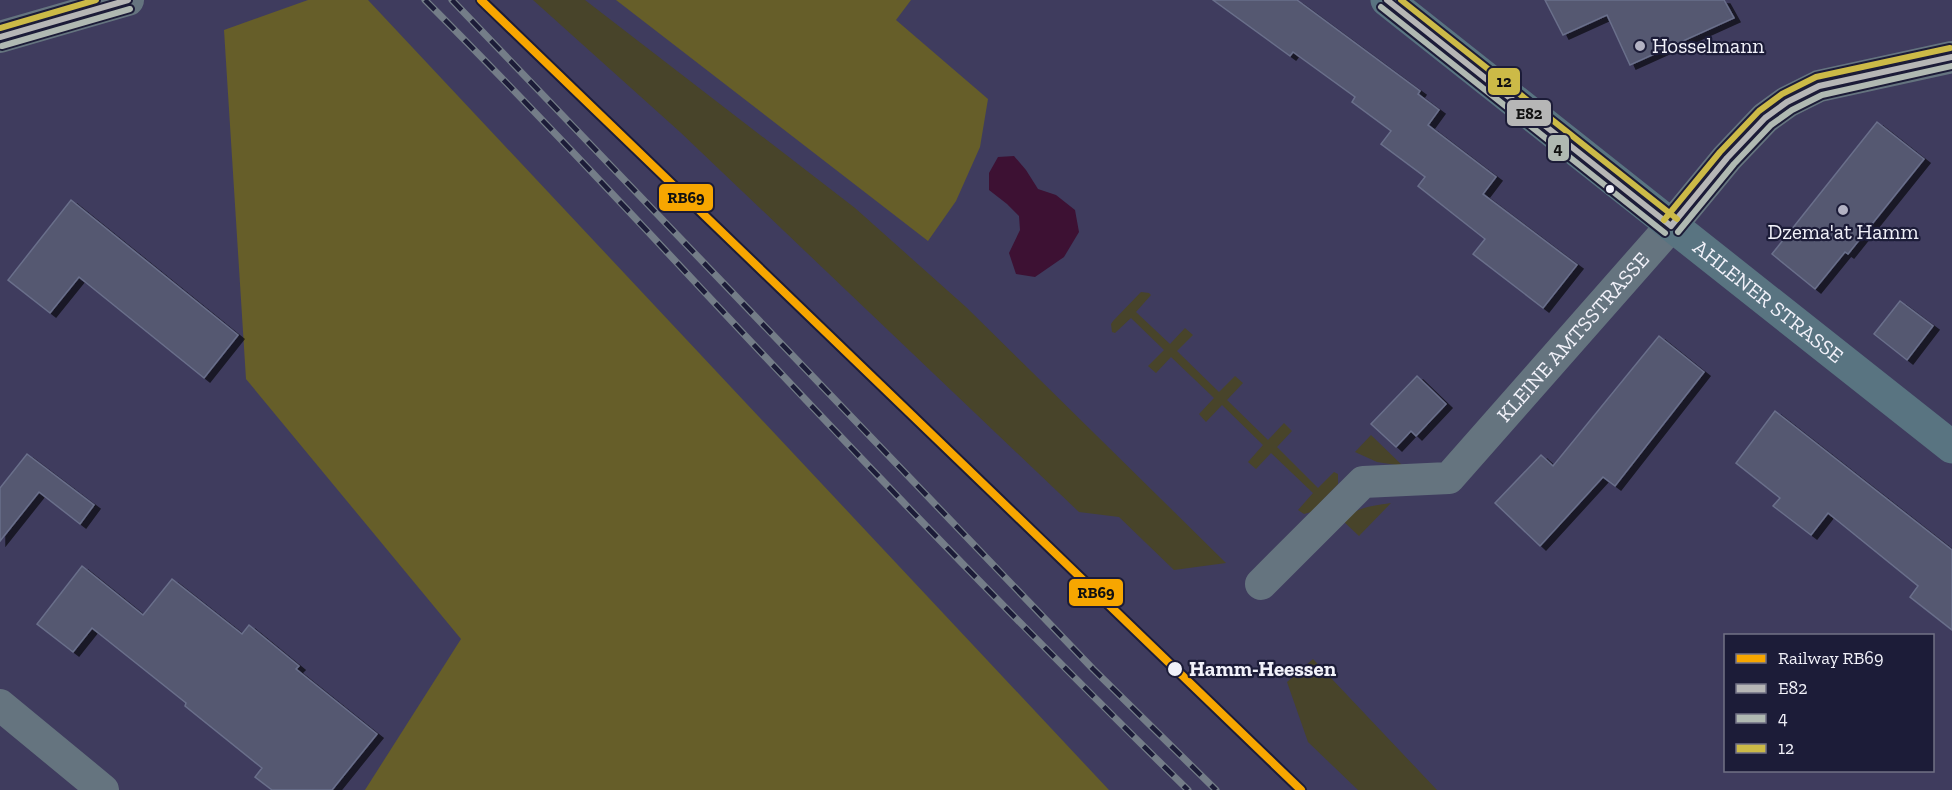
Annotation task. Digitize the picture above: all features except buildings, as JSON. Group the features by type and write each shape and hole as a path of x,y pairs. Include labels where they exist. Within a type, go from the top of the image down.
{"main road":[{"name":"AHLENER STRASSE","path":"1387,0 1952,447"}],"street":[{"path":"0,37 128,0"},
{"name":"KLEINE AMTSSTRASSE","path":"1261,584 1363,482 1449,478 1671,226 1726,158 1765,118 1786,102 1819,86 1952,57"},
{"path":"0,705 103,790"}],"shaded area":[{"path":"308,0 368,0 1109,790 365,790 461,639 246,379 224,30"},
{"path":"533,0 585,0 855,208 966,307 1226,563 1174,570 1119,517 1079,512 680,132"},
{"path":"616,0 911,0 896,20 988,99 980,147 956,201 928,241"},
{"path":"1014,156 1038,189 1056,195 1075,210 1079,232 1064,257 1035,277 1016,274 1009,253 1020,230 1019,216 989,190 989,173 998,157"},
{"path":"1141,292 1151,295 1136,312 1170,344 1185,328 1193,335 1177,351 1219,392 1235,376 1243,383 1227,400 1268,440 1284,423 1292,431 1277,447 1318,488 1334,472 1338,474 1338,484 1311,512 1304,514 1298,510 1313,493 1271,453 1256,469 1248,462 1263,445 1222,405 1206,422 1199,414 1214,398 1171,357 1156,373 1148,366 1164,350 1131,318 1115,333 1112,332 1113,321"},
{"path":"1371,435 1403,466 1377,462 1355,452"},
{"path":"1391,503 1359,536 1342,520 1359,510"},
{"path":"1313,659 1437,790 1358,790 1308,742 1287,682"}],"railway":[{"path":"425,0 541,118 920,519 1188,790"},
{"path":"452,0 1093,669 1216,790"}],"rail line":[{"name":"RB69","path":"481,0 1301,790"}],"transit line":[{"name":"12","path":"0,28 96,0"},
{"name":"E82","path":"0,37 128,0"},
{"name":"E82","path":"1387,0 1671,226"},
{"name":"12","path":"1401,0 1677,219"},
{"name":"4","path":"1381,7 1665,233"},
{"name":"4","path":"2,46 130,9"},
{"name":"12","path":"1664,220 1720,152 1759,111 1782,94 1816,77 1950,48"},
{"name":"E82","path":"1671,226 1727,158 1765,118 1787,102 1819,86 1952,57"},
{"name":"4","path":"1678,232 1734,164 1771,125 1792,110 1822,95 1952,66"}],"place":[{"name":"Hosselmann","path":"1640,46"},
{"name":"Dzema'at Hamm","path":"1843,210"},
{"name":"Hamm-Heessen","path":"1175,669"}]}
